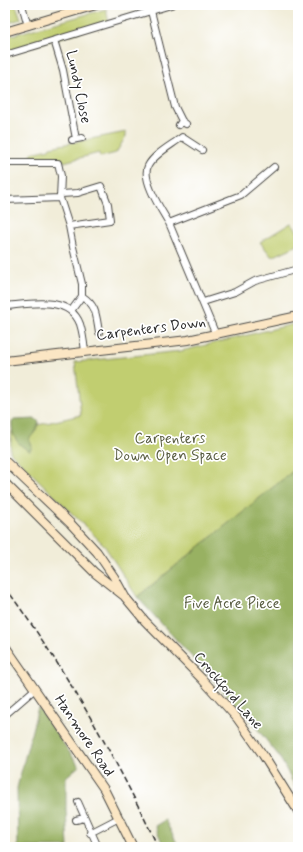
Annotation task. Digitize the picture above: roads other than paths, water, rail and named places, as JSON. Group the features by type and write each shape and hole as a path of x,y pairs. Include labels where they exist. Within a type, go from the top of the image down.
{"street":[{"path":"22,5 28,26"},
{"path":"5,32 96,5"},
{"path":"5,55 171,5"},
{"path":"150,11 175,107 182,123"},
{"name":"Lundy Close","path":"54,40 63,70 77,139"},
{"path":"202,150 182,137 148,166 147,179 159,208 169,223 216,335"},
{"path":"5,163 53,161 58,163 61,176 61,196 70,226 73,248 82,284 82,296 71,311"},
{"path":"169,223 240,195 274,167"},
{"path":"5,200 61,196 101,186 108,204 110,220 70,226"},
{"path":"202,302 235,292 255,281 298,269"},
{"path":"82,296 92,303 95,309 98,333"},
{"path":"5,306 62,305 71,311 80,325 85,352"},
{"name":"Carpenters Down","path":"5,361 216,335 298,316"},
{"name":"Crockford Lane","path":"5,461 70,523 97,552 114,577 125,597"},
{"name":"Crockford Lane","path":"5,482 95,573 125,597 147,623 202,679 237,718 263,755 298,812"},
{"name":"Hanmore Road","path":"5,646 104,789 134,847"},
{"path":"5,715 35,689"},
{"path":"78,802 90,833 98,847"},
{"path":"76,820 84,818"},
{"path":"90,833 119,818"}],"railway":[{"path":"5,587 48,649 88,713 107,746 158,847"}],"park label":[{"name":"Carpenters Down Open Space","path":"170,448"},
{"name":"Five Acre Piece","path":"232,604"}]}
